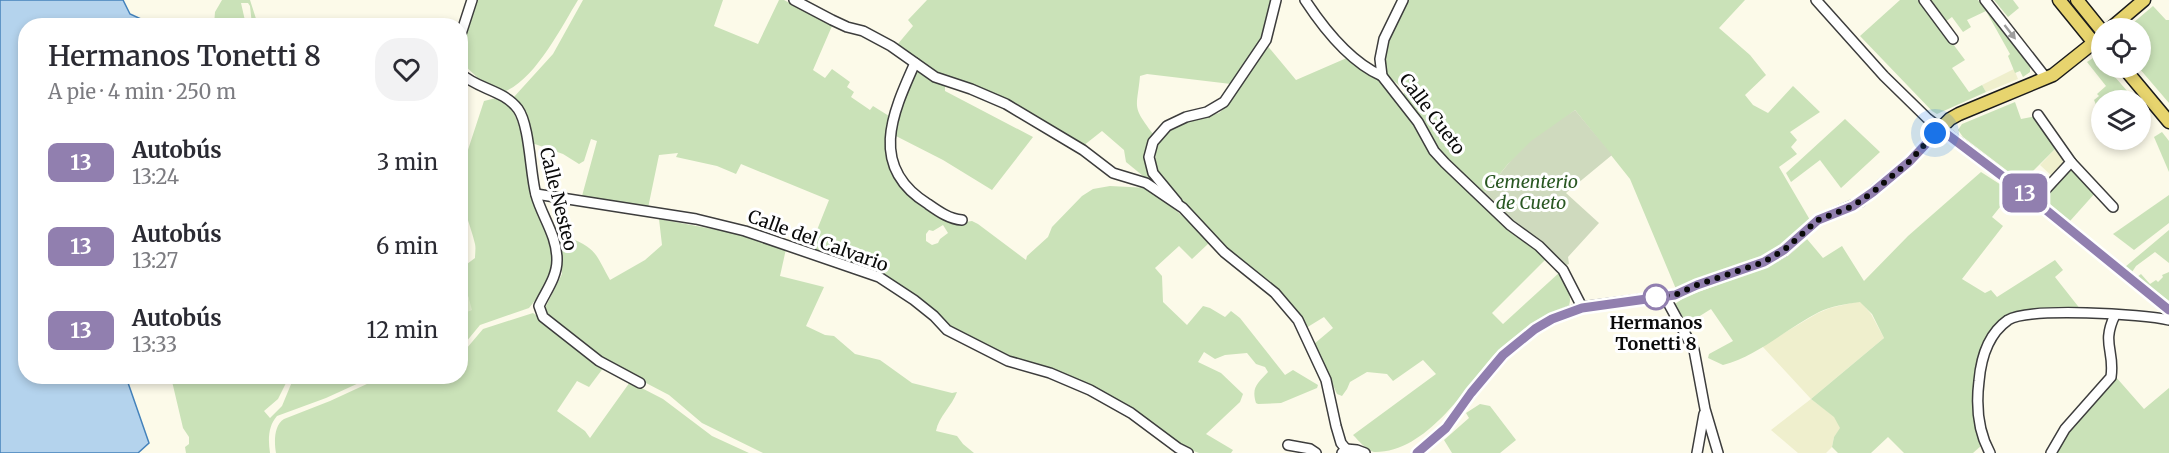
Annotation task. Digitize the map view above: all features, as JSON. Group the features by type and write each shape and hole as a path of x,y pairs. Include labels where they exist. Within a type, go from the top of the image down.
{"main road":[{"path":"2060,0 2091,29"},
{"path":"2077,0 2091,23"},
{"path":"2123,18 2144,0"},
{"path":"1940,129 1959,114 2046,78 2091,45"},
{"path":"2132,78 2169,122"}],"street":[{"path":"466,18 472,0"},
{"path":"794,0 839,24 863,31 880,40 942,80 1006,104 1083,150 1113,173 1146,183 1182,208"},
{"path":"1276,0 1266,40 1224,102 1207,112 1186,117 1167,126 1153,142 1149,157 1154,173 1182,208 1224,252 1275,292 1298,320 1326,380 1344,451 1357,450 1365,453"},
{"path":"1305,0 1331,35 1368,69 1382,76"},
{"name":"Calle Cueto","path":"1403,0 1384,39 1381,50 1382,76 1418,122 1434,151 1445,163 1510,225 1539,246 1563,270 1582,308"},
{"path":"1816,0 1884,76 1940,129 2035,201 2169,310"},
{"path":"1924,0 1953,39"},
{"path":"1985,0 2046,78"},
{"path":"915,63 895,107 890,130 893,159 900,178 915,196 950,217 962,220"},
{"name":"Calle Nesteo","path":"468,78 508,99 519,111 525,130 536,194 557,244 555,271 539,306 543,317 599,361 640,383"},
{"path":"2038,115 2071,162 2113,207"},
{"path":"1417,453 1446,428 1483,378 1519,341 1552,319 1582,308 1675,295 1764,262 1784,250 1818,220 1853,206 1873,192 1910,161 1940,129"},
{"path":"2035,201 2071,162"},
{"name":"Calle del Calvario","path":"536,194 696,219 735,228 879,277 914,300 947,330 1008,361 1050,373 1090,390 1131,413 1188,453"},
{"path":"1665,297 1694,350 1705,409 1718,453"},
{"path":"1990,453 1980,428 1979,383 1983,355 1987,346 2008,320 2026,315 2115,315 2153,317 2169,321"},
{"path":"2051,453 2065,429 2111,376 2108,329 2115,315"},
{"path":"1697,453 1705,409"},
{"path":"1288,445 1310,449 1316,453"}],"green space":[{"path":"222,0 250,0 256,18 251,18 248,3 241,3 244,18 215,18 215,12"},
{"path":"476,0 578,0 536,65 526,77 503,92 480,80 468,69 468,26"},
{"path":"583,0 723,0 714,26 758,44 779,0 784,0 832,26 813,70 825,78 832,69 850,82 847,87 854,92 851,97 870,110 873,106 889,116 886,141 890,158 919,204 958,223 972,221 978,224 1026,260 1027,256 1048,237 1052,227 1082,196 1093,189 1110,186 1149,188 1198,229 1209,243 1192,259 1179,246 1155,268 1162,276 1163,302 1187,325 1203,306 1225,317 1231,311 1240,318 1285,375 1293,370 1318,385 1317,388 1281,403 1258,404 1254,393 1258,382 1268,372 1265,367 1256,364 1247,353 1225,355 1215,359 1204,352 1198,362 1221,373 1243,394 1240,402 1206,434 1233,450 1231,453 1199,453 1180,446 1108,396 1010,357 951,329 889,278 873,270 838,261 809,250 829,200 741,164 736,174 717,166 676,157 678,153 659,155 648,208 582,196 597,141 591,139 584,161 579,164 563,154 532,143 513,98 553,54","holes":["943,225 948,233 938,243 932,245 926,241 926,234 929,230 933,231"]},
{"path":"927,0 1272,0 1262,39 1231,84 1147,74 1140,76 1138,112 1153,134 1147,148 1165,194 1126,162 1124,150 1102,131 1083,146 934,72 897,45 913,26 908,20"},
{"path":"1405,0 1745,0 1719,28 1750,55 1766,75 1745,95 1753,105 1768,113 1793,86 1820,112 1790,132 1797,140 1791,147 1797,154 1779,167 1810,220 1787,242 1759,260 1676,289 1630,179 1575,110 1508,164 1482,196 1441,152 1401,97 1405,92 1388,76 1384,68 1383,59 1388,38"},
{"path":"1900,0 1920,0 1965,60 1952,68 1969,92 1982,85 1986,92 1937,114 1860,36"},
{"path":"1928,0 1978,0 2030,65 2030,72 2023,77 2020,71 2015,73 2008,56 2010,54 1986,11 1967,20 1971,27 1963,32 1952,17 1945,22"},
{"path":"1994,0 2013,0 2019,8 2008,17"},
{"path":"2153,6 2166,20 2169,20 2169,103 2148,78 2151,78 2151,18 2139,18"},
{"path":"1266,44 1296,80 1349,57 1383,82 1433,152 1547,258 1492,313 1503,324 1560,272 1568,290 1570,303 1568,308 1539,320 1507,343 1492,357 1442,417 1411,442 1393,450 1371,451 1353,435 1436,374 1423,360 1393,381 1387,374 1367,372 1350,382 1342,396 1337,394 1314,344 1333,328 1324,317 1306,328 1279,290 1232,255 1182,202 1155,169 1156,146 1163,134 1175,124 1219,113 1229,104"},
{"path":"916,68 945,85 945,91 1033,137 992,190 943,160 892,134 893,123"},
{"path":"2014,69 2018,79 1986,92 1982,85"},
{"path":"2100,78 2116,78 2126,90 2102,90 2106,86"},
{"path":"501,99 511,107 520,127 527,170 552,245 552,269 548,284 529,308 480,325 468,340 468,311 471,310 468,297 468,263 475,258 475,244 468,218 468,150 484,101"},
{"path":"2015,102 2021,119 2036,116 2057,147 2022,182 1963,137 1958,130 1962,124"},
{"name":"Cementerio de Cueto","path":"1575,110 1612,155 1566,193 1599,223 1568,257 1569,264 1564,266 1547,248 1482,196 1508,164 1531,141"},
{"path":"1845,119 1880,152 1841,188 1820,160 1791,182 1786,173"},
{"path":"2162,132 2169,141 2169,172 2154,137"},
{"path":"2057,147 2066,163 2054,178 2040,165"},
{"path":"2071,168 2096,192 2070,221 2043,198"},
{"path":"1981,172 2012,192 1992,217 2003,226 1962,279 1985,293 1991,290 1997,297 2055,260 2063,270 2055,277 2081,310 2019,312 1983,347 1976,382 1982,445 1973,453 1904,453 1888,437 1871,453 1838,453 1832,447 1834,437 1840,428 1834,417 1811,399 1884,338 1872,314 1860,302 1819,312 1748,355 1723,365 1708,358 1709,354 1733,341 1711,309 1687,324 1675,304 1685,297 1763,268 1788,256 1807,239 1823,258 1842,246 1864,281 1908,236"},
{"path":"2169,195 2169,223 2134,250 2113,234"},
{"path":"659,219 750,236 786,249 780,276 824,287 806,326 825,335 834,336 855,354 880,360 912,383 952,393 957,392 936,431 957,436 974,453 763,453 702,423 669,395 604,361 547,316 544,310 562,274 560,240 567,241 568,237 590,249 598,258 610,280 645,260 662,245"},
{"path":"2169,230 2169,263 2155,252 2136,266 2132,272 2125,267"},
{"path":"2169,272 2169,301 2137,277 2141,274 2150,284 2156,280 2158,282 2163,277 2162,275"},
{"path":"468,295 472,310 468,311"},
{"path":"1860,301 1871,314 1884,338 1811,399 1762,346 1818,313"},
{"path":"533,313 604,367 589,387 577,381 557,411 585,431 590,438 630,382 663,399 712,436 749,453 276,453 277,429 284,419 367,384 468,384 468,347 483,329"},
{"path":"2115,376 2144,409 2169,388 2169,453 2054,453 2064,435"},
{"path":"173,384 286,384 278,399 264,411 270,418 282,406 291,384 357,384 277,416 269,433 270,453 186,453 185,447 189,444 189,437 183,428"},
{"path":"1811,399 1835,417 1841,428 1834,437 1832,447 1826,453 1798,453 1771,430"},
{"path":"1480,404 1490,406 1516,440 1500,453 1452,453 1444,440 1469,418 1466,413"}],"water":[{"path":"0,0 123,0 130,14 139,18 18,18 18,384 128,384 149,443 138,453 0,453"}],"bus line":[{"name":"13","path":"1417,453 1446,428 1471,393 1503,355 1535,329 1552,319 1582,308 1675,295 1764,262 1797,240 1818,220 1860,202 1910,161 1940,129 2035,201 2169,310"}],"place":[{"name":"Hermanos Tonetti 8","path":"1656,297"}],"route":[{"path":"1656,297 1675,295 1764,262 1797,240 1818,220 1860,202 1910,161 1935,133"}]}
